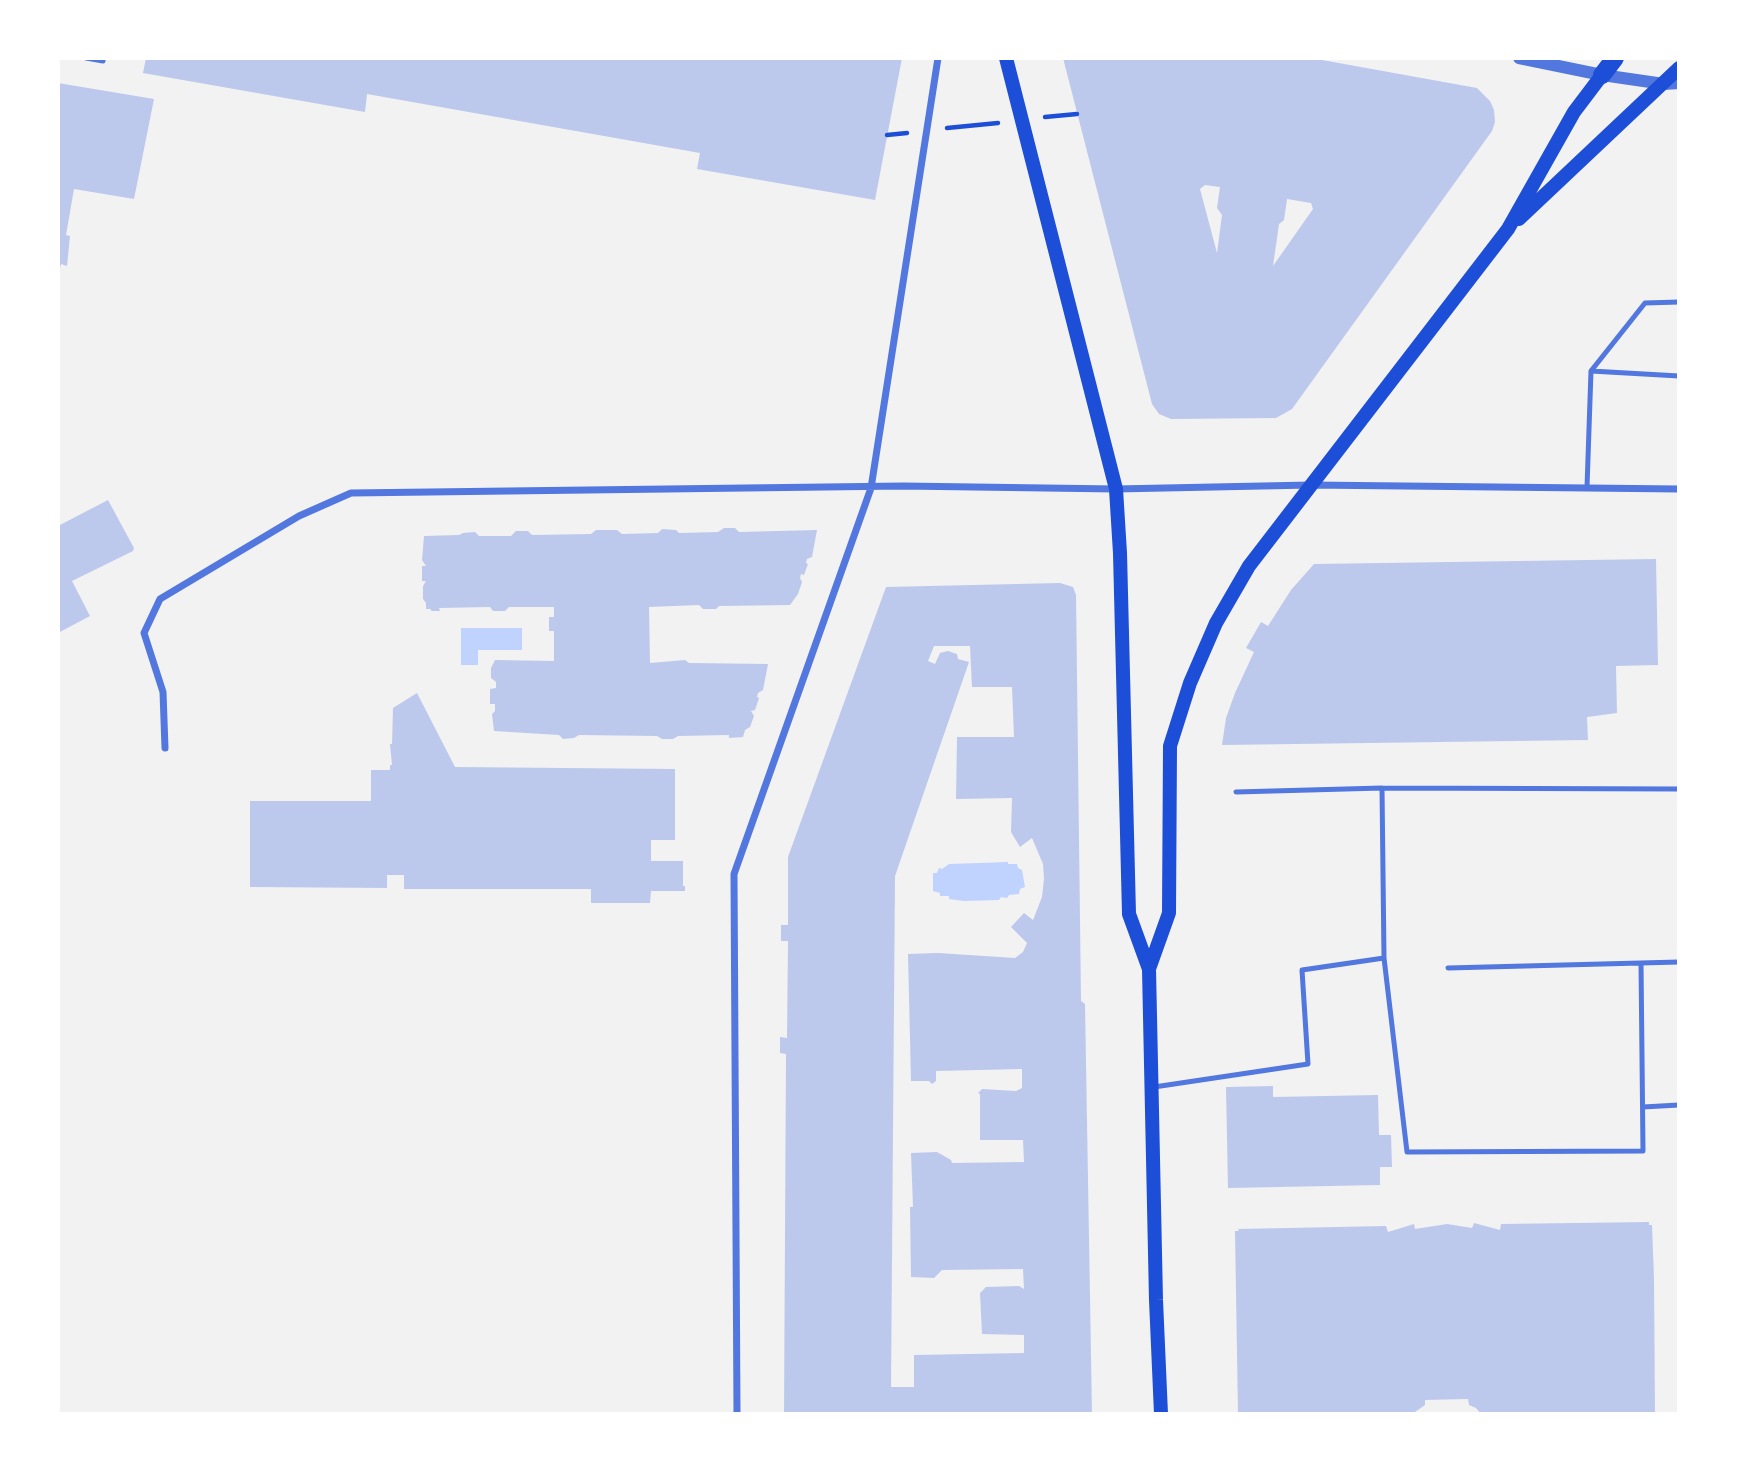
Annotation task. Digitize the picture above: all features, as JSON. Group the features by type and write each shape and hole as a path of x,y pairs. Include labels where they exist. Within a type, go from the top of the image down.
{"main road":[{"path":"1006,58 1116,489 1129,914 1149,969 1161,1414"},
{"path":"1149,969 1169,913 1170,746 1190,683 1216,623 1249,566 1508,229 1574,113 1615,58"},
{"path":"1508,229 1679,68"}],"street":[{"path":"737,1414 734,874 871,488 938,58"},
{"path":"1519,58 1602,75 1664,84 1679,83"},
{"path":"165,748 163,692 144,633 160,599 299,516 351,493 871,488 1116,489 1311,485 1679,489"}],"lane":[{"path":"86,58 103,61 103,58"},
{"path":"1587,487 1591,372 1645,303 1679,302"},
{"path":"1591,372 1679,376"},
{"path":"1382,788 1384,958 1407,1152 1643,1151 1641,963"},
{"path":"1236,792 1382,788 1679,789"},
{"path":"1151,1087 1308,1064 1302,970 1384,958"},
{"path":"1448,968 1679,962"},
{"path":"1643,1107 1679,1105"}],"path":[{"path":"1036,118 1077,114"},
{"path":"942,129 1009,121"},
{"path":"887,135 915,132"}],"water":[{"path":"461,628 522,628 522,650 478,650 478,665 461,665"},
{"path":"949,864 1017,864 1022,870 1025,887 1020,889 1019,894 1001,897 999,900 964,901 949,899 949,896 940,896 940,893 933,891 933,873"}],"building":[{"path":"146,58 902,58 875,200 697,169 700,153 367,94 365,112 143,73"},
{"path":"1063,58 1311,58 1477,88 1490,101 1495,122 1492,131 1292,409 1276,418 1171,419 1159,414 1152,404","holes":["1205,185 1220,187 1217,208 1222,215 1217,253 1200,189","1287,199 1311,203 1313,209 1273,266 1279,224 1284,220"]},
{"path":"58,83 154,99 134,199 74,189 66,235 70,236 67,266 61,264 59,272"},
{"path":"108,500 134,548 133,551 72,581 90,616 58,633 58,526"},
{"path":"724,528 735,528 739,532 817,530 812,557 807,559 808,564 804,575 801,574 802,582 798,594 790,605 719,606 716,609 703,609 699,605 649,607 650,663 685,660 689,663 768,664 763,690 758,693 755,710 751,711 754,716 743,737 678,736 662,739 657,736 579,735 563,739 559,735 494,731 492,714 495,704 490,704 490,689 496,688 496,682 491,678 491,668 495,660 554,661 554,631 549,631 549,617 554,617 554,607 509,607 505,611 493,611 490,607 439,608 440,611 431,611 426,609 423,599 423,586 426,581 422,581 422,566 426,566 422,560 424,536 475,532 479,536 511,536 516,531 528,531 532,535 591,534 596,530 617,530 622,534 658,533 662,529 676,530 679,533 718,532"},
{"path":"1656,559 1658,665 1616,666 1617,713 1587,717 1588,740 1222,745 1226,718 1254,652 1246,648 1261,622 1268,626 1291,590 1314,564"},
{"path":"1060,583 1073,587 1076,595 1081,1001 1085,1004 1092,1414 784,1414 786,1054 780,1053 780,1037 787,1038 788,941 781,941 781,925 788,925 788,857 886,587","holes":["934,646 970,646 972,687 1012,687 1014,737 957,737 956,799 1012,798 1011,832 1020,847 1032,838 1043,864 1042,897 1033,920 1024,913 1011,927 1027,943 1023,952 1015,958 938,953 908,954 911,1081 929,1081 932,1084 936,1081 936,1071 1022,1069 1022,1088 1016,1091 982,1089 978,1093 980,1140 1023,1140 1024,1162 952,1163 937,1152 911,1153 911,1277 934,1278 942,1270 1023,1269 1024,1289 1019,1286 986,1287 980,1293 982,1334 1024,1335 1024,1353 914,1355 914,1387 891,1387 895,876 969,662 958,659 957,654 948,651 940,653 935,664 928,661"]},
{"path":"417,693 455,767 675,769 675,840 651,840 651,861 683,861 685,891 651,891 650,903 591,903 591,889 404,889 404,875 387,875 387,888 250,887 250,801 371,801 371,770 390,770 392,765 390,744 393,708"},
{"path":"1273,1086 1273,1097 1378,1095 1379,1135 1391,1135 1392,1167 1380,1167 1380,1185 1228,1188 1226,1087"},
{"path":"1649,1222 1649,1225 1652,1225 1654,1279 1655,1414 1481,1414 1469,1405 1468,1399 1425,1400 1425,1405 1412,1414 1238,1414 1235,1231 1239,1231 1238,1229 1386,1226 1388,1232 1414,1224 1415,1229 1447,1224 1472,1228 1474,1223 1500,1230 1501,1224"}]}
